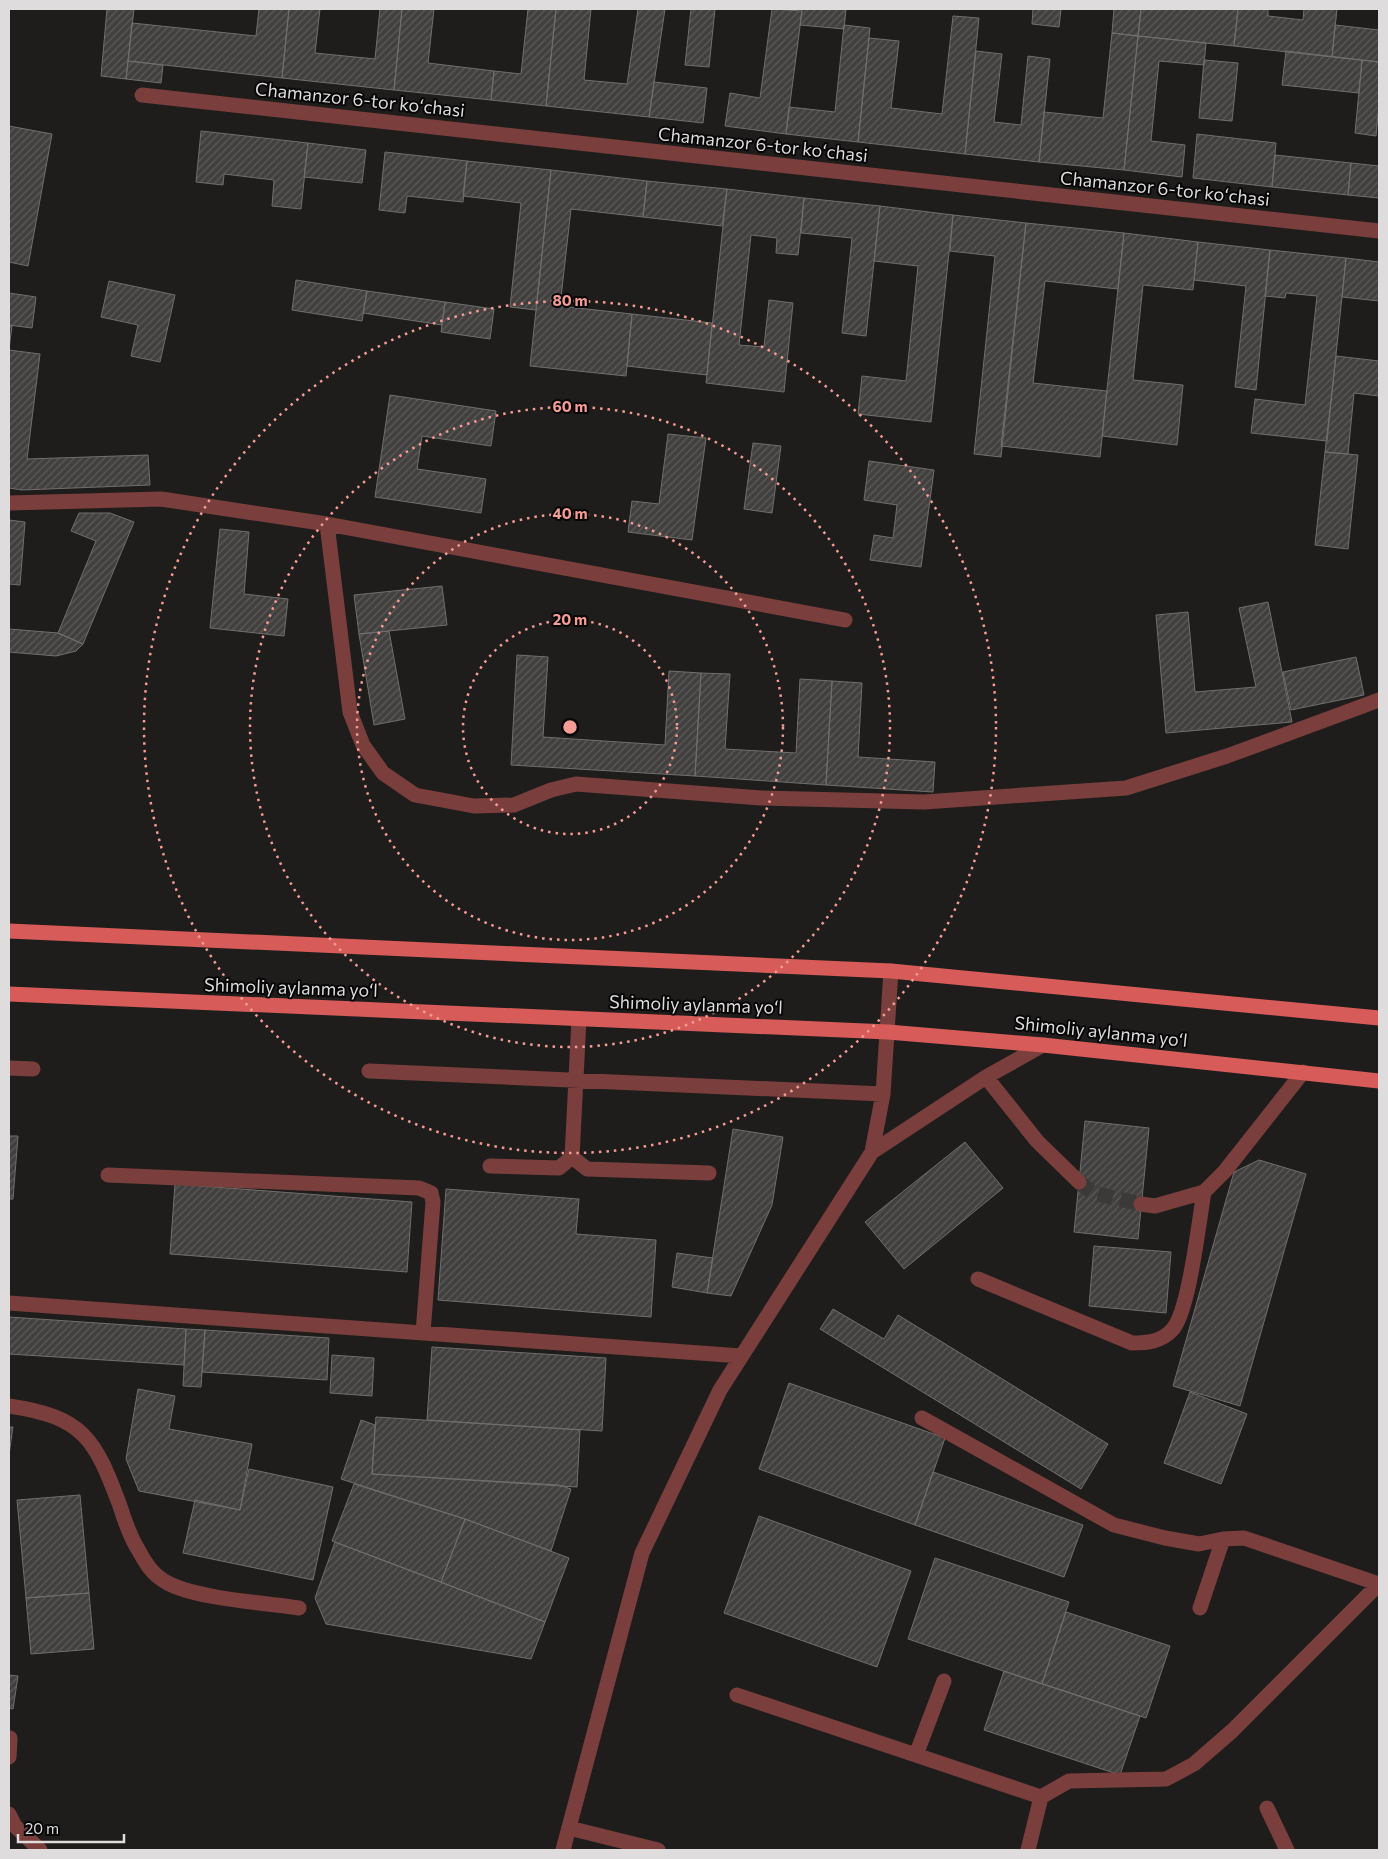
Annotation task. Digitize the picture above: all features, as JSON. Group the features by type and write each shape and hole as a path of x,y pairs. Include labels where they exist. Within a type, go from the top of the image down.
{"main road":[{"path":"9,931 891,971 1379,1018"},
{"name":"Shimoliy aylanma yoʻl","path":"9,994 888,1032 1043,1045 1379,1080"}],"street":[{"name":"Chamanzor 6-tor koʻchasi","path":"142,95 1379,231"},
{"path":"9,502 161,499 327,524 846,620"},
{"path":"327,524 350,712 363,746 383,773 415,795 474,806 514,805 552,790 576,784 762,798 924,802 1126,788 1218,759 1379,700"},
{"path":"563,1850 642,1553 720,1390 872,1152 883,1094 891,971"},
{"path":"490,1166 558,1168 572,1157 579,1019"},
{"path":"872,1152 986,1077 1043,1045"},
{"path":"9,1068 34,1069"},
{"path":"368,1071 883,1094"},
{"path":"1141,1204 1155,1206 1204,1192 1225,1171 1303,1072"},
{"path":"986,1077 1037,1141 1079,1182"},
{"path":"572,1157 587,1168 709,1173"},
{"path":"108,1175 419,1188 431,1193 433,1202 423,1333"},
{"path":"978,1279 1132,1343 1154,1342 1172,1330 1183,1312 1204,1192"},
{"path":"9,1303 741,1356"},
{"path":"9,1406 55,1416 80,1430 103,1461 132,1540 149,1569 166,1583 193,1592 299,1608"},
{"path":"922,1418 1114,1525 1165,1538 1200,1544 1224,1539 1244,1538 1379,1584 1232,1730 1194,1764 1166,1779 1069,1781 1041,1797 1028,1850"},
{"path":"1200,1608 1224,1539"},
{"path":"916,1755 944,1681"},
{"path":"737,1695 1041,1797"},
{"path":"9,1757 10,1738"},
{"path":"1267,1808 1287,1850"},
{"path":"9,1814 15,1826 40,1850"},
{"path":"569,1828 658,1850"}],"building":[{"path":"107,9 134,9 126,79 101,76"},
{"path":"259,9 289,9 282,78 128,61 132,23 256,36"},
{"path":"289,9 320,9 315,53 375,59 380,9 402,9 394,90 282,78"},
{"path":"402,9 434,9 428,63 494,71 491,100 394,90"},
{"path":"528,9 556,9 546,106 491,100 494,71 521,74"},
{"path":"556,9 591,9 584,80 627,84 638,9 665,9 649,117 546,106"},
{"path":"691,9 715,9 709,67 685,65"},
{"path":"772,9 802,11 786,134 725,126 730,93 760,98"},
{"path":"802,9 846,9 844,29 800,25"},
{"path":"1033,9 1061,9 1059,27 1032,24"},
{"path":"1114,9 1141,9 1138,36 1112,33"},
{"path":"1141,9 1238,9 1234,46 1138,36"},
{"path":"1238,9 1268,9 1268,16 1303,20 1304,9 1337,9 1332,57 1234,46"},
{"path":"953,16 979,18 965,154 858,142 869,38 899,41 891,108 942,114"},
{"path":"844,25 870,28 858,142 786,134 789,107 835,112"},
{"path":"1335,25 1379,30 1379,62 1332,57"},
{"path":"1112,33 1138,36 1124,170 1039,162 1044,112 1103,118"},
{"path":"1138,36 1206,43 1204,65 1159,61 1151,141 1185,145 1182,177 1124,170"},
{"path":"976,51 1002,54 994,122 1021,125 1028,56 1050,59 1039,162 965,154"},
{"path":"1286,51 1362,60 1359,93 1282,85"},
{"path":"1204,60 1238,63 1232,121 1199,118"},
{"path":"1362,60 1379,62 1379,104 1376,136 1355,133"},
{"path":"128,61 163,65 161,83 126,79"},
{"path":"654,82 707,88 703,123 649,117"},
{"path":"9,126 52,134 28,266 9,262"},
{"path":"201,131 308,143 301,209 272,206 274,180 224,174 223,185 196,182"},
{"path":"1197,134 1276,143 1272,187 1193,178"},
{"path":"308,143 366,150 362,183 304,177"},
{"path":"385,152 467,161 463,202 407,196 405,213 379,210"},
{"path":"1275,155 1351,163 1348,195 1272,187"},
{"path":"467,161 551,170 536,310 510,307 521,203 463,196"},
{"path":"1351,163 1379,166 1379,198 1348,195"},
{"path":"551,170 647,181 643,217 571,209 560,306 632,314 626,376 530,366"},
{"path":"647,181 727,189 722,226 643,217"},
{"path":"727,189 804,198 798,255 776,253 777,238 751,235 739,345 764,347 769,300 793,303 784,392 706,383"},
{"path":"804,198 880,206 866,336 842,333 852,238 801,233"},
{"path":"880,206 953,215 931,422 858,414 862,376 906,381 918,266 874,261"},
{"path":"953,215 1026,223 1001,457 974,454 995,256 950,251"},
{"path":"1026,223 1124,233 1118,289 1045,281 1033,383 1107,391 1100,457 1001,446"},
{"path":"1124,233 1198,242 1193,290 1143,285 1133,380 1183,385 1177,445 1102,436"},
{"path":"1198,242 1270,250 1256,390 1235,387 1246,286 1194,280"},
{"path":"1270,250 1346,258 1327,441 1251,433 1255,399 1305,405 1317,296 1286,293 1285,298 1265,296"},
{"path":"1346,258 1379,262 1379,301 1342,297"},
{"path":"296,280 367,291 362,321 292,310"},
{"path":"109,281 175,295 160,362 131,356 138,325 101,317"},
{"path":"367,291 445,302 442,325 363,313"},
{"path":"9,293 36,297 32,328 9,325"},
{"path":"445,302 494,309 490,339 441,332"},
{"path":"632,314 712,323 707,375 627,366"},
{"path":"9,325 12,326 9,349"},
{"path":"9,350 40,354 27,459 148,455 150,485 22,490 9,488"},
{"path":"1336,356 1379,361 1379,396 1354,393 1348,454 1325,452"},
{"path":"390,395 496,411 491,446 422,436 417,469 486,479 481,513 375,497"},
{"path":"668,434 706,438 692,540 628,532 632,501 659,504"},
{"path":"753,443 781,446 772,513 744,509"},
{"path":"1325,452 1358,455 1348,549 1315,545"},
{"path":"869,461 934,470 921,567 870,560 874,535 893,538 897,505 864,500"},
{"path":"79,513 110,513 134,522 83,644 58,633 96,541 71,531"},
{"path":"9,520 25,522 20,585 9,584"},
{"path":"220,529 249,532 244,594 288,599 284,636 210,628"},
{"path":"442,586 447,625 359,634 354,595"},
{"path":"1268,602 1292,722 1166,733 1156,615 1188,612 1195,692 1256,687 1239,608"},
{"path":"9,629 58,633 83,644 76,651 56,656 9,652"},
{"path":"389,631 405,719 374,725 359,634"},
{"path":"517,655 548,657 543,737 665,745 669,671 701,673 695,776 511,765"},
{"path":"1356,657 1364,695 1291,710 1283,672"},
{"path":"701,673 730,674 725,749 796,753 800,679 832,681 826,785 695,776"},
{"path":"832,681 862,683 858,757 935,762 933,792 826,785"},
{"path":"1085,1121 1149,1128 1138,1239 1074,1232"},
{"path":"733,1129 783,1137 772,1205 731,1296 707,1293"},
{"path":"9,1136 18,1136 13,1199 9,1199"},
{"path":"965,1142 1003,1188 904,1269 865,1222"},
{"path":"1259,1160 1306,1174 1240,1406 1173,1386 1234,1172"},
{"path":"175,1184 412,1202 407,1272 170,1254"},
{"path":"446,1189 579,1199 576,1234 656,1240 651,1317 438,1300"},
{"path":"1094,1246 1171,1252 1166,1313 1089,1306"},
{"path":"677,1253 713,1258 707,1293 672,1287"},
{"path":"833,1309 884,1339 898,1315 1108,1444 1081,1489 820,1329"},
{"path":"9,1317 186,1329 184,1365 9,1354"},
{"path":"186,1329 205,1330 201,1387 183,1386"},
{"path":"205,1330 329,1338 327,1380 202,1372"},
{"path":"432,1347 606,1358 602,1431 427,1420"},
{"path":"332,1355 374,1358 372,1396 330,1393"},
{"path":"789,1383 945,1438 915,1525 759,1469"},
{"path":"138,1389 175,1396 169,1429 252,1444 240,1510 139,1491 126,1459"},
{"path":"1190,1392 1247,1414 1221,1484 1164,1463"},
{"path":"376,1417 580,1430 577,1487 372,1474"},
{"path":"361,1420 375,1425 372,1474 559,1485 571,1489 551,1551 465,1519 341,1479"},
{"path":"9,1427 13,1427 9,1455"},
{"path":"249,1469 333,1487 313,1580 183,1553 195,1500 240,1510"},
{"path":"933,1472 1083,1525 1064,1577 915,1525"},
{"path":"354,1484 465,1519 441,1582 332,1541"},
{"path":"80,1495 89,1593 26,1598 17,1500"},
{"path":"759,1516 911,1571 877,1667 724,1613"},
{"path":"465,1519 569,1558 545,1622 441,1582"},
{"path":"335,1542 545,1622 531,1659 326,1624 315,1598"},
{"path":"935,1558 1069,1602 1042,1684 908,1639"},
{"path":"89,1593 94,1649 31,1654 26,1598"},
{"path":"1066,1612 1170,1646 1146,1718 1042,1684"},
{"path":"1004,1671 1140,1716 1120,1775 984,1730"},
{"path":"9,1675 18,1676 13,1709 9,1708"}],"tunnel":[{"path":"1079,1182 1093,1193 1141,1204"}]}
